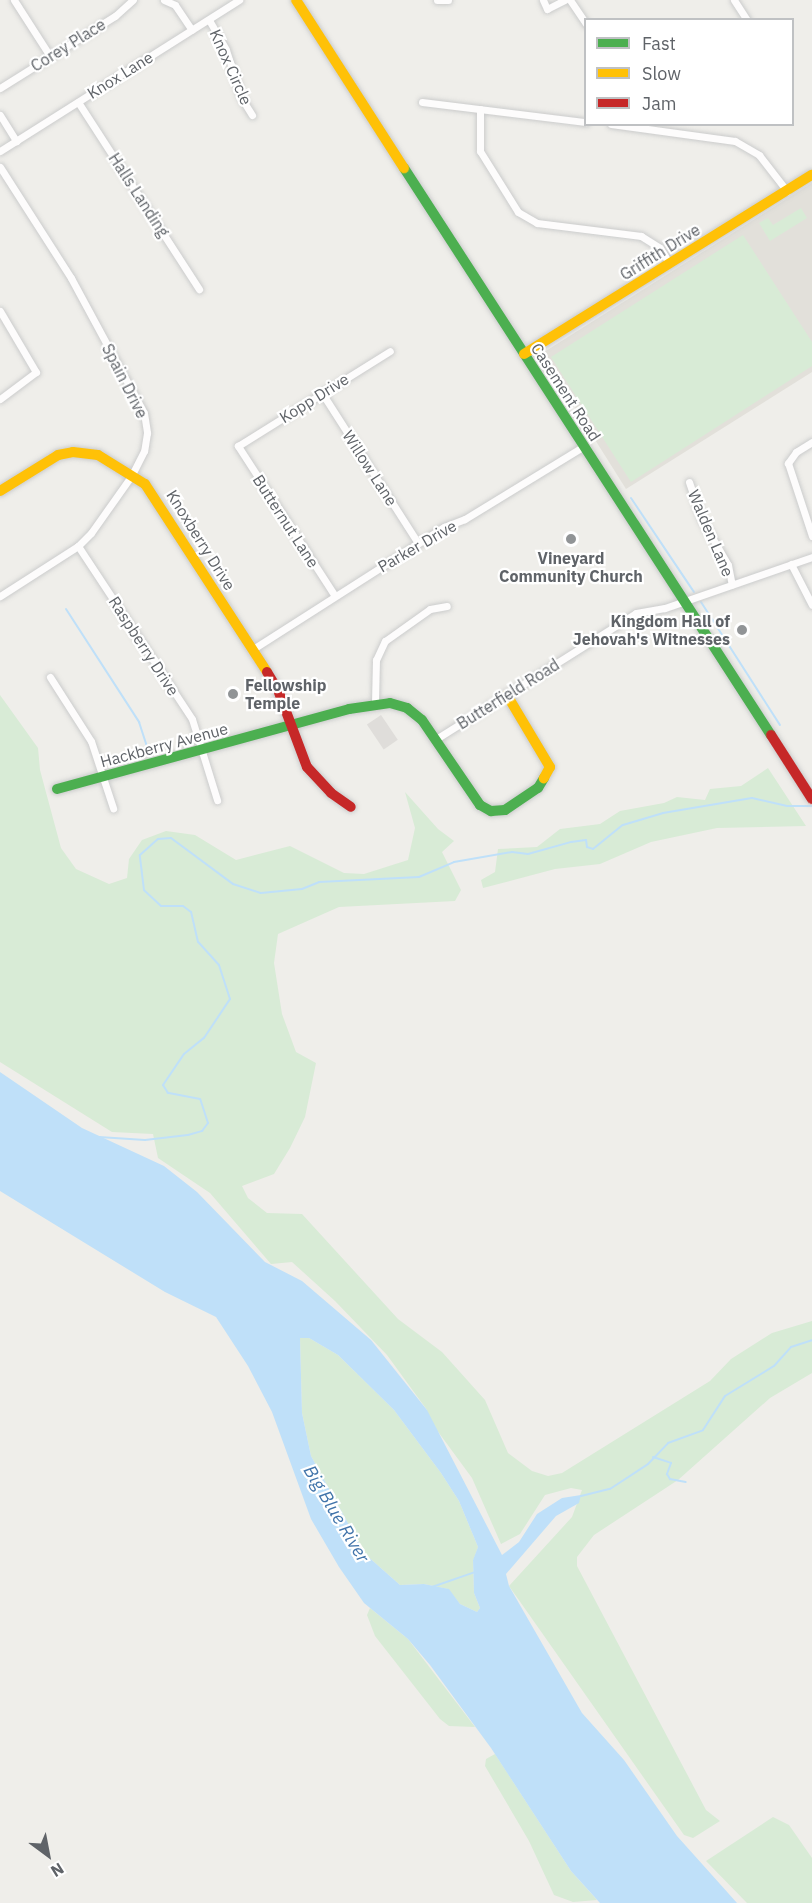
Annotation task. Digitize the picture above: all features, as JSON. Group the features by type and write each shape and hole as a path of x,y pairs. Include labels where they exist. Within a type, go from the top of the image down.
{"street":[{"path":"14,0 50,56"},
{"name":"Corey Place","path":"0,88 123,11 133,0"},
{"path":"164,0 175,5 192,30"},
{"name":"Knox Lane","path":"0,151 239,0"},
{"name":"Casement Road","path":"297,0 683,602 811,794"},
{"path":"437,0 448,0"},
{"path":"543,0 547,9 565,0"},
{"path":"570,0 584,22"},
{"path":"734,0 746,18"},
{"name":"Knox Circle","path":"209,20 226,50 242,99 252,115"},
{"name":"Halls Landing","path":"78,102 199,289"},
{"path":"422,102 584,122"},
{"path":"480,109 480,151 518,212 537,223 641,236 660,248 669,263"},
{"path":"0,115 16,141"},
{"path":"625,126 735,141 759,155 787,190"},
{"name":"Spain Drive","path":"0,167 71,278 144,413 147,442 132,475 78,546 0,596"},
{"name":"Griffith Drive","path":"524,354 812,175"},
{"path":"0,399 36,372 1,314"},
{"name":"Kopp Drive","path":"238,446 390,351"},
{"name":"Willow Lane","path":"322,393 418,543"},
{"path":"812,442 791,458 788,469 812,536"},
{"name":"Butternut Lane","path":"238,446 335,596"},
{"name":"Parker Drive","path":"252,649 418,543 465,519 584,446"},
{"name":"Knoxberry Drive","path":"0,491 58,455 73,452 98,456 132,475 153,493 278,690 307,767 331,793 351,807"},
{"name":"Walden Lane","path":"689,482 702,520 728,565 732,585"},
{"name":"Raspberry Drive","path":"78,546 192,719 217,800"},
{"name":"Butterfield Road","path":"436,739 625,619 683,602 812,557"},
{"path":"791,564 812,605"},
{"path":"375,703 376,660 385,641 430,609 447,606"},
{"path":"50,677 91,741 113,808"},
{"name":"Hackberry Avenue","path":"57,789 375,703 407,708 436,739 480,805 491,811 505,810 538,788 550,766 507,694"}],"shaded area":[{"path":"812,183 812,372 626,489 541,354"},
{"path":"381,715 398,740 384,749 367,725"}],"green space":[{"path":"801,208 807,218 770,241 759,223 768,218 773,225"},
{"path":"743,235 812,342 812,366 631,482 551,357"},
{"path":"0,695 38,748 40,770 61,848 76,869 109,884 127,878 129,859 142,840 166,831 195,835 236,860 290,846 344,873 364,874 408,860 415,828 405,792 438,829 454,841 442,852 461,890 455,901 339,907 278,934 274,963 282,1014 296,1052 316,1063 305,1117 290,1148 274,1174 242,1186 248,1198 267,1213 302,1214 398,1319 442,1352 485,1400 508,1453 532,1471 548,1476 562,1473 710,1381 731,1359 772,1333 812,1321 812,1373 770,1398 678,1480 594,1535 577,1557 577,1566 706,1810 720,1821 693,1838 684,1835 509,1586 572,1517 582,1490 571,1488 545,1495 520,1534 501,1544 472,1478 428,1418 427,1410 387,1355 335,1301 292,1262 271,1264 210,1193 158,1158 153,1134 112,1132 0,1062"},
{"path":"768,768 806,826 717,828 651,842 600,864 555,869 483,888 481,880 495,872 498,849 537,847 560,829 600,824 620,811 664,803 677,797 705,800 710,789 741,786"},
{"path":"300,1338 309,1338 338,1355 394,1410 441,1473 459,1501 478,1547 473,1561 474,1593 480,1608 477,1612 460,1604 448,1589 424,1584 400,1585 365,1554 311,1456 302,1413"},
{"path":"370,1608 408,1639 475,1727 449,1726 440,1719 375,1636 367,1615"},
{"path":"495,1754 571,1871 597,1900 573,1902 554,1895 529,1841 485,1766 486,1759"},
{"path":"773,1817 789,1825 812,1858 812,1903 747,1903 706,1861"}],"water":[{"name":"Big Blue River","path":"0,1072 82,1128 164,1166 197,1192 265,1262 302,1281 371,1340 427,1410 502,1555 519,1542 537,1514 562,1498 581,1495 579,1503 556,1516 506,1574 509,1586 582,1713 624,1760 677,1836 737,1903 600,1903 571,1871 491,1748 430,1665 408,1639 364,1603 339,1567 311,1519 272,1412 248,1366 216,1317 165,1292 0,1191","holes":["300,1338 309,1338 338,1355 394,1410 459,1501 478,1547 473,1560 474,1593 480,1608 477,1612 460,1604 449,1589 424,1584 400,1585 365,1554 311,1456 302,1413"]}],"waterway":[{"path":"631,498 694,592"},
{"path":"701,602 780,725"},
{"path":"66,609 139,722 151,758"},
{"path":"99,1137 145,1140 188,1135 202,1131 208,1123 200,1099 168,1093 163,1085 184,1054 204,1038 230,999 219,965 198,942 191,912 183,906 161,906 144,890 140,855 158,839 171,838 233,884 261,893 302,889 319,882 419,877 454,862 512,852 528,854 586,840 587,847 593,849 623,825 663,813 752,798 787,806 812,806"},
{"path":"581,1496 610,1489 648,1464 668,1443 703,1430 725,1396 774,1366 791,1347 812,1340"},
{"path":"653,1457 671,1463 667,1474 670,1479 686,1482"},
{"path":"432,1587 475,1572"}],"traffic: fast":[{"path":"404,168 771,735"},
{"path":"57,789 349,709 390,703 407,708 422,720 480,805 491,811 505,810 538,788 544,778"}],"traffic: slow":[{"path":"296,0 404,168"},
{"path":"524,354 812,175"},
{"path":"0,491 58,455 73,452 98,455 145,484 267,672"},
{"path":"507,695 550,767 544,778"}],"traffic: jam":[{"path":"267,672 278,690 307,767 331,793 351,807"},
{"path":"771,735 812,799"}],"place":[{"name":"Vineyard Community Church","path":"571,539"},
{"name":"Kingdom Hall of Jehovah's Witnesses","path":"742,630"},
{"name":"Fellowship Temple","path":"233,694"}]}
